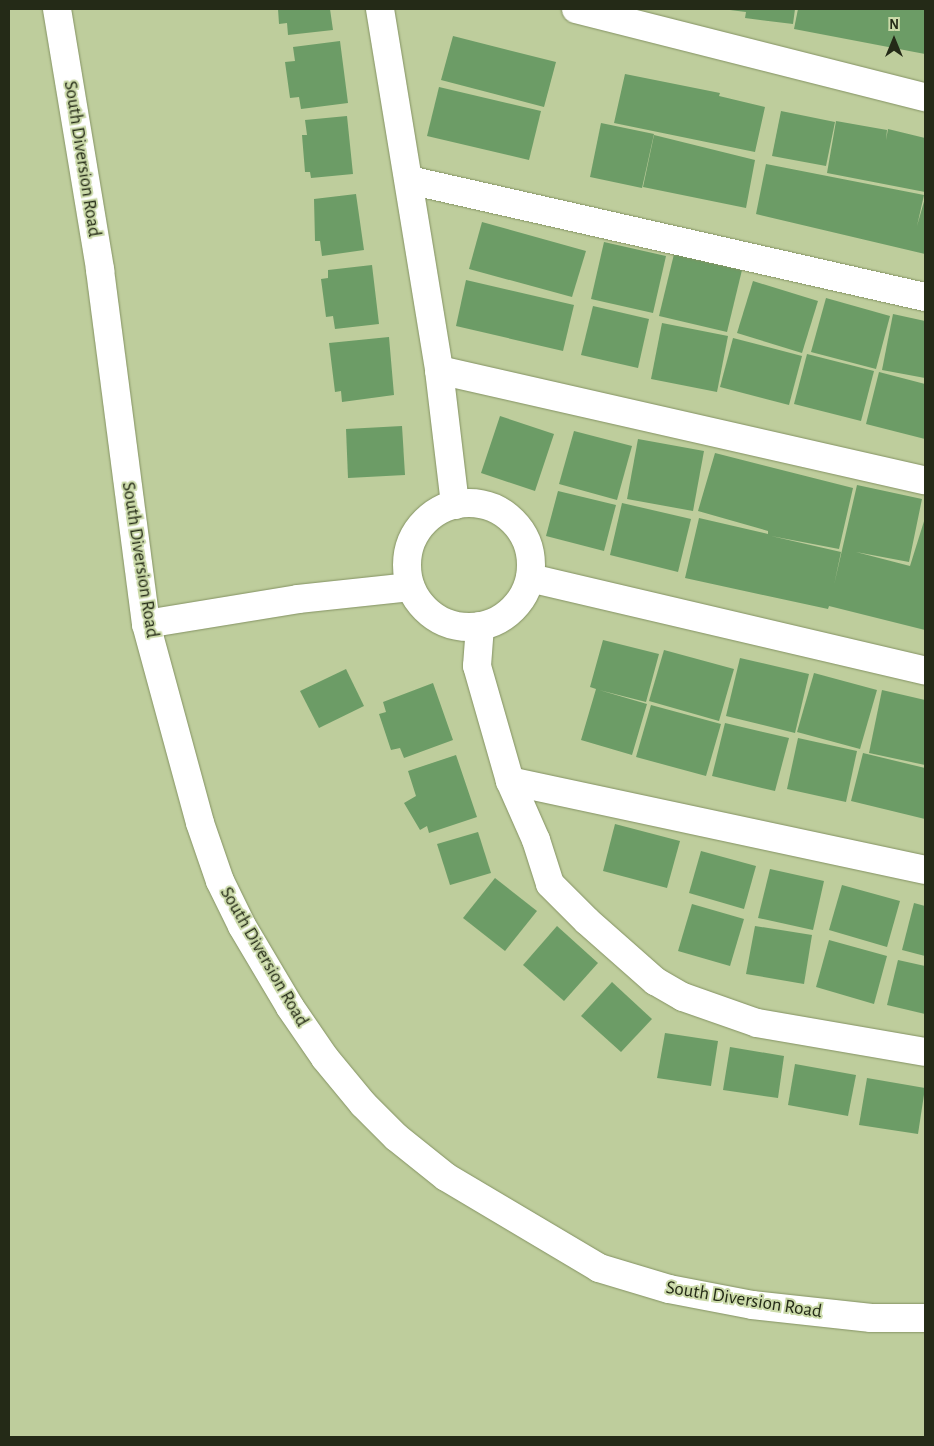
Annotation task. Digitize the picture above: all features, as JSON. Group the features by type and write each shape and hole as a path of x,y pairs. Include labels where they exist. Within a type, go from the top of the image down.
{"street":[{"name":"South Diversion Road","path":"57,9 100,270 146,624 200,824 224,888 285,999 325,1058 363,1104 396,1137 446,1177 600,1268 669,1289 752,1305 870,1318 925,1318"},
{"path":"576,9 925,97"},
{"path":"382,10 439,370 455,505"},
{"path":"409,180 925,297"},
{"path":"439,370 925,480"},
{"path":"472,504 506,515 527,543 531,560 530,578 524,595 513,609 499,619 480,626 447,623 432,615 419,603 410,587 408,552 414,536 424,522 439,511 455,505 472,504"},
{"path":"530,578 925,671"},
{"path":"146,624 298,599 410,587"},
{"path":"480,626 478,666 510,781 536,840 550,884 655,981 683,997 757,1023 925,1052"},
{"path":"510,781 925,870"}],"building":[{"path":"278,9 330,9 333,30 288,35 287,23 279,24"},
{"path":"795,9 793,24 745,18 746,12 730,10"},
{"path":"798,9 925,9 925,54 794,29"},
{"path":"453,36 556,62 544,107 441,80"},
{"path":"340,41 348,103 301,109 299,97 290,98 285,62 295,61 293,47"},
{"path":"625,74 720,93 719,96 765,107 755,152 614,123"},
{"path":"439,87 541,111 529,160 427,136"},
{"path":"781,111 835,122 826,166 772,156"},
{"path":"347,116 353,174 311,178 310,172 305,172 302,135 307,135 305,120"},
{"path":"836,121 887,130 886,140 888,129 925,138 925,192 827,173"},
{"path":"601,123 654,134 642,188 590,177"},
{"path":"654,135 755,160 746,208 643,187"},
{"path":"766,164 924,195 917,226 925,198 925,254 756,214"},
{"path":"356,194 364,250 322,256 320,241 315,241 314,199"},
{"path":"482,222 586,251 572,297 469,269"},
{"path":"604,242 666,256 653,313 591,299"},
{"path":"674,254 742,270 727,332 659,316"},
{"path":"372,265 379,324 335,329 333,316 326,317 321,279 328,278 328,270"},
{"path":"466,280 574,305 563,351 456,326"},
{"path":"753,281 818,301 802,353 737,333"},
{"path":"826,298 890,316 876,369 811,352"},
{"path":"593,306 649,319 638,368 581,355"},
{"path":"893,314 925,321 925,378 882,370"},
{"path":"662,323 728,336 717,392 651,379"},
{"path":"389,337 394,395 342,402 341,391 335,392 329,343"},
{"path":"733,338 802,356 789,405 720,387"},
{"path":"807,354 874,371 861,421 794,404"},
{"path":"879,372 925,384 925,439 866,424"},
{"path":"500,416 554,434 535,491 481,473"},
{"path":"402,426 405,475 348,478 346,429"},
{"path":"574,431 632,446 617,500 559,484"},
{"path":"638,439 704,451 693,511 627,499"},
{"path":"715,453 853,488 839,549 771,536 841,552 834,585 857,485 922,499 909,562 856,552 910,566 925,518 925,630 829,606 828,609 685,578 699,518 768,534 768,531 698,511"},
{"path":"558,491 616,505 604,551 546,536"},
{"path":"622,503 691,519 678,572 610,555"},
{"path":"603,640 659,654 646,702 599,690 647,704 632,755 581,740 596,689 590,687"},
{"path":"664,650 734,669 719,721 649,701"},
{"path":"740,658 809,674 795,733 726,716"},
{"path":"346,669 364,706 319,728 300,691"},
{"path":"814,673 877,690 860,749 797,732"},
{"path":"433,683 453,740 404,758 400,748 391,750 379,714 386,712 383,702"},
{"path":"882,690 925,700 925,765 869,753"},
{"path":"651,705 721,724 706,776 636,757"},
{"path":"725,723 789,738 775,791 712,776"},
{"path":"798,738 857,751 846,802 787,789"},
{"path":"863,753 925,768 925,819 851,801"},
{"path":"456,755 477,817 429,833 427,826 420,830 404,803 416,796 408,771"},
{"path":"615,824 680,841 667,888 603,871"},
{"path":"478,832 491,873 450,885 437,844"},
{"path":"701,851 756,866 744,909 689,893"},
{"path":"770,869 824,881 813,930 758,918"},
{"path":"495,878 537,911 505,951 463,918"},
{"path":"842,885 900,901 887,947 829,930"},
{"path":"914,903 925,906 925,956 902,950"},
{"path":"692,904 744,919 730,966 678,951"},
{"path":"557,926 598,963 564,1001 523,965"},
{"path":"755,926 812,935 804,984 746,974"},
{"path":"829,940 887,956 874,1004 816,987"},
{"path":"898,960 925,966 925,1014 887,1005"},
{"path":"612,982 652,1019 621,1052 581,1016"},
{"path":"665,1033 718,1041 711,1086 657,1078"},
{"path":"730,1047 784,1056 778,1098 723,1090"},
{"path":"795,1064 856,1075 848,1116 788,1105"},
{"path":"867,1078 925,1088 918,1134 859,1125"}]}
